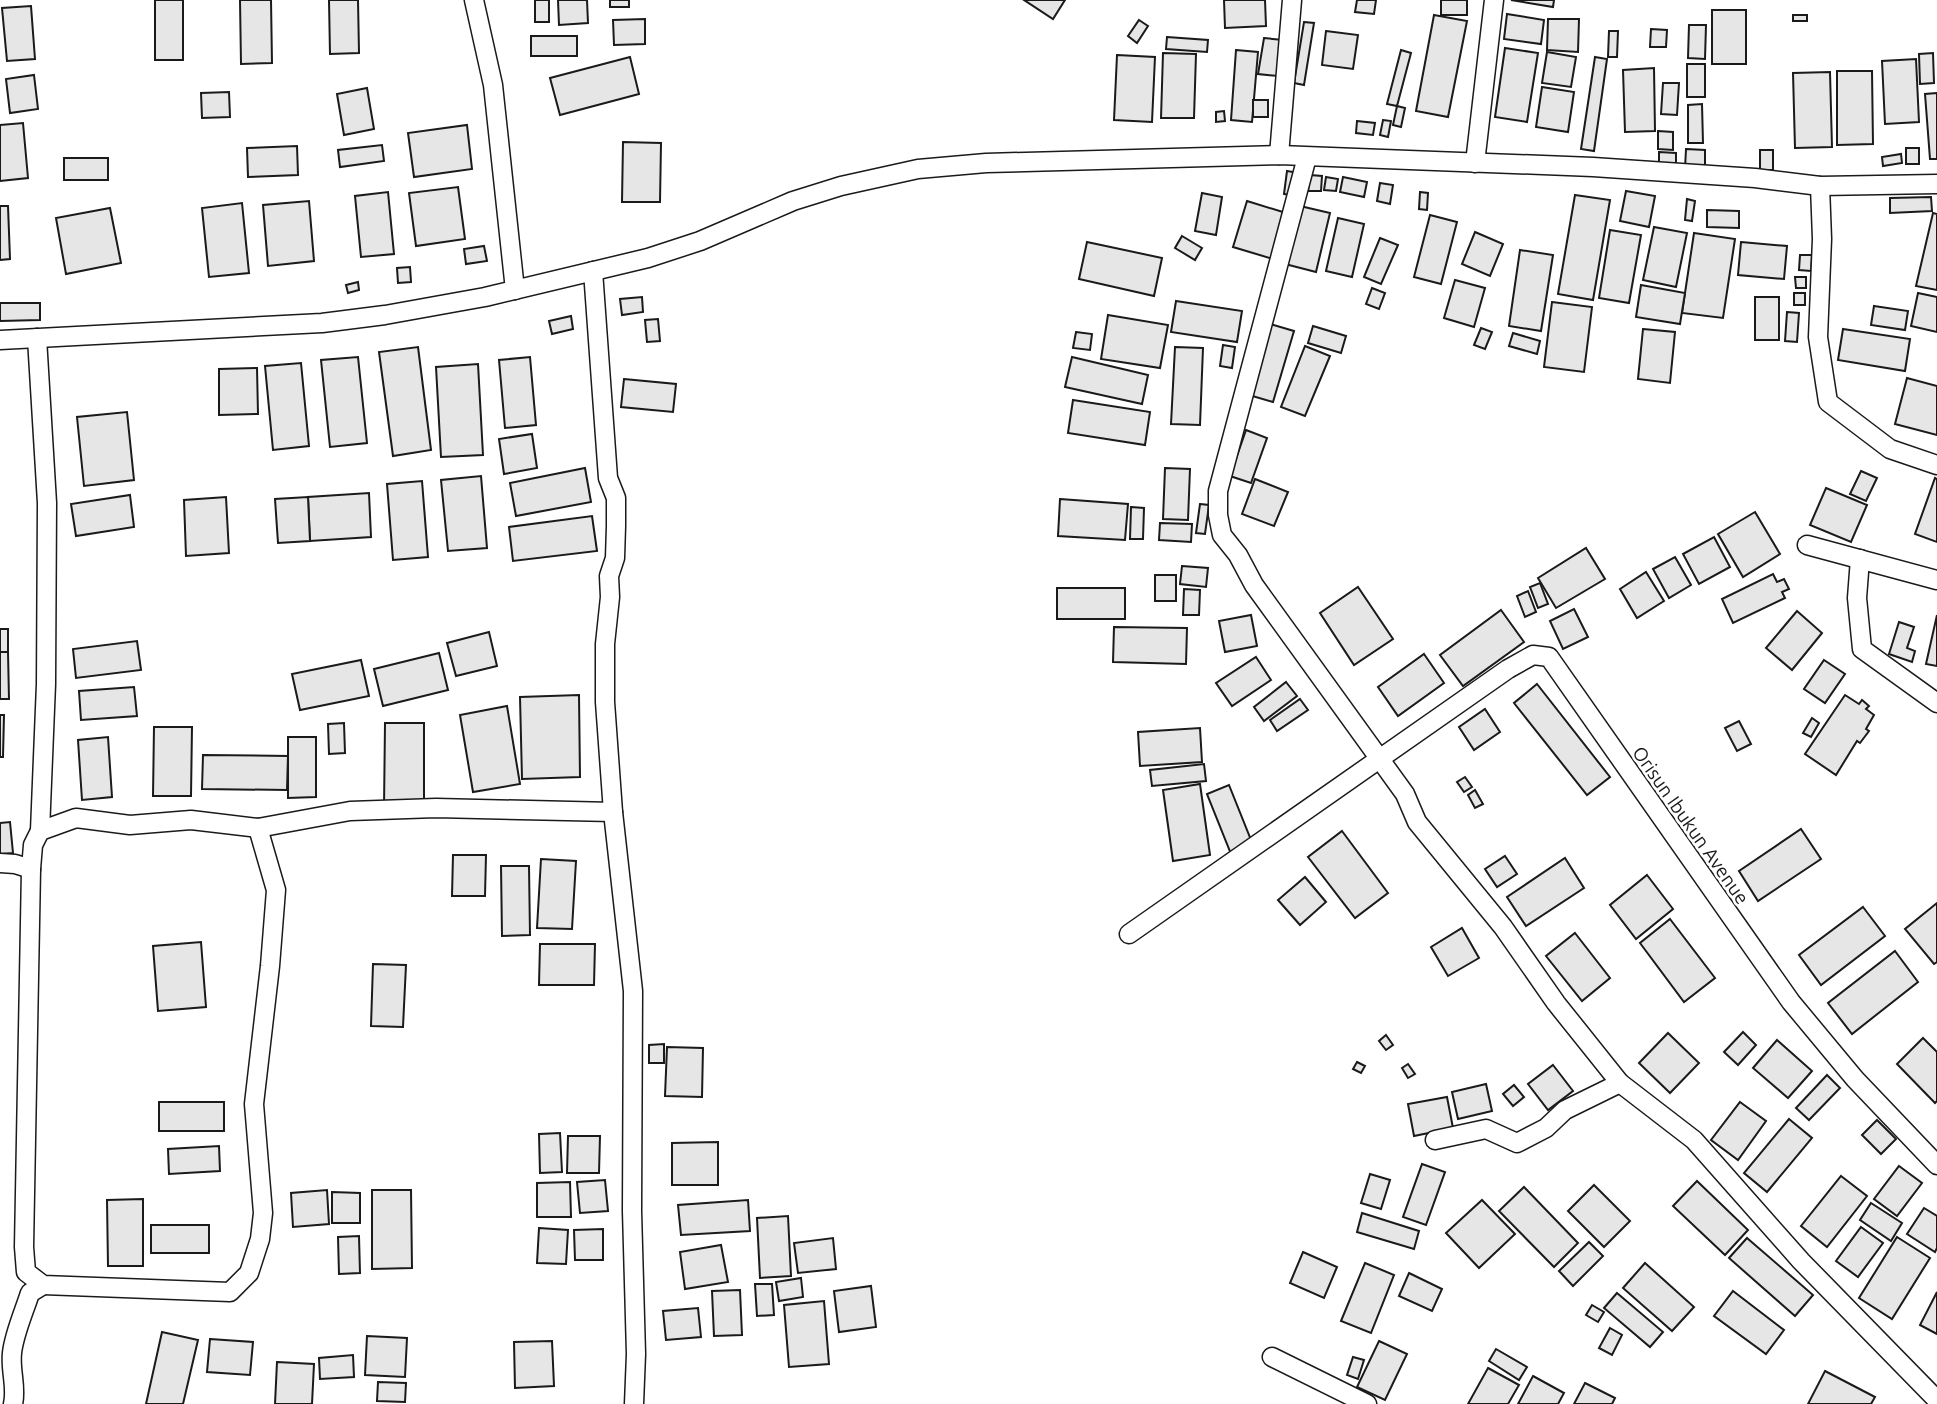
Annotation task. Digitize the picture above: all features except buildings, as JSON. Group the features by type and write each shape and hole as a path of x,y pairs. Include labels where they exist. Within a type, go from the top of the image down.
{"street":[{"path":"474,0 493,85 515,290"},
{"path":"1279,155 1292,0"},
{"path":"1475,163 1494,0"},
{"path":"0,340 322,323 385,315 515,290 648,258 701,241 793,201 841,186 918,169 986,163 1279,155 1593,167 1755,178 1820,186 1937,184"},
{"path":"1307,157 1218,491 1223,535 1238,555 1254,585 1405,794 1417,822 1503,927 1556,1003 1620,1083 1694,1140 1801,1261 1937,1400"},
{"path":"1820,186 1822,239 1818,337 1828,402 1890,449 1937,465"},
{"path":"593,271 608,478 616,498 615,558 609,576 610,597 605,644 605,702 612,811 633,991 632,1211 636,1354 634,1404"},
{"path":"37,338 47,503 46,684 40,831 33,845 31,869 24,1247 26,1272 43,1285"},
{"path":"1807,545 1937,580"},
{"path":"1860,559 1857,598 1861,649 1937,703"},
{"name":"Orisun Ibukun Avenue","path":"1129,934 1508,669 1533,655 1549,657 1791,1002 1855,1079 1937,1166"},
{"path":"40,831 76,818 130,825 191,820 258,828 349,811 436,808 612,811"},
{"path":"13,1404 16,1391 12,1376 12,1353 30,1293 43,1285 230,1292 249,1273 260,1239 263,1213 254,1104 276,890 258,828"},
{"path":"0,863 31,869"},
{"path":"1435,1140 1486,1129 1517,1143 1546,1128 1565,1110 1620,1083"},
{"path":"1272,1357 1367,1404"}]}
